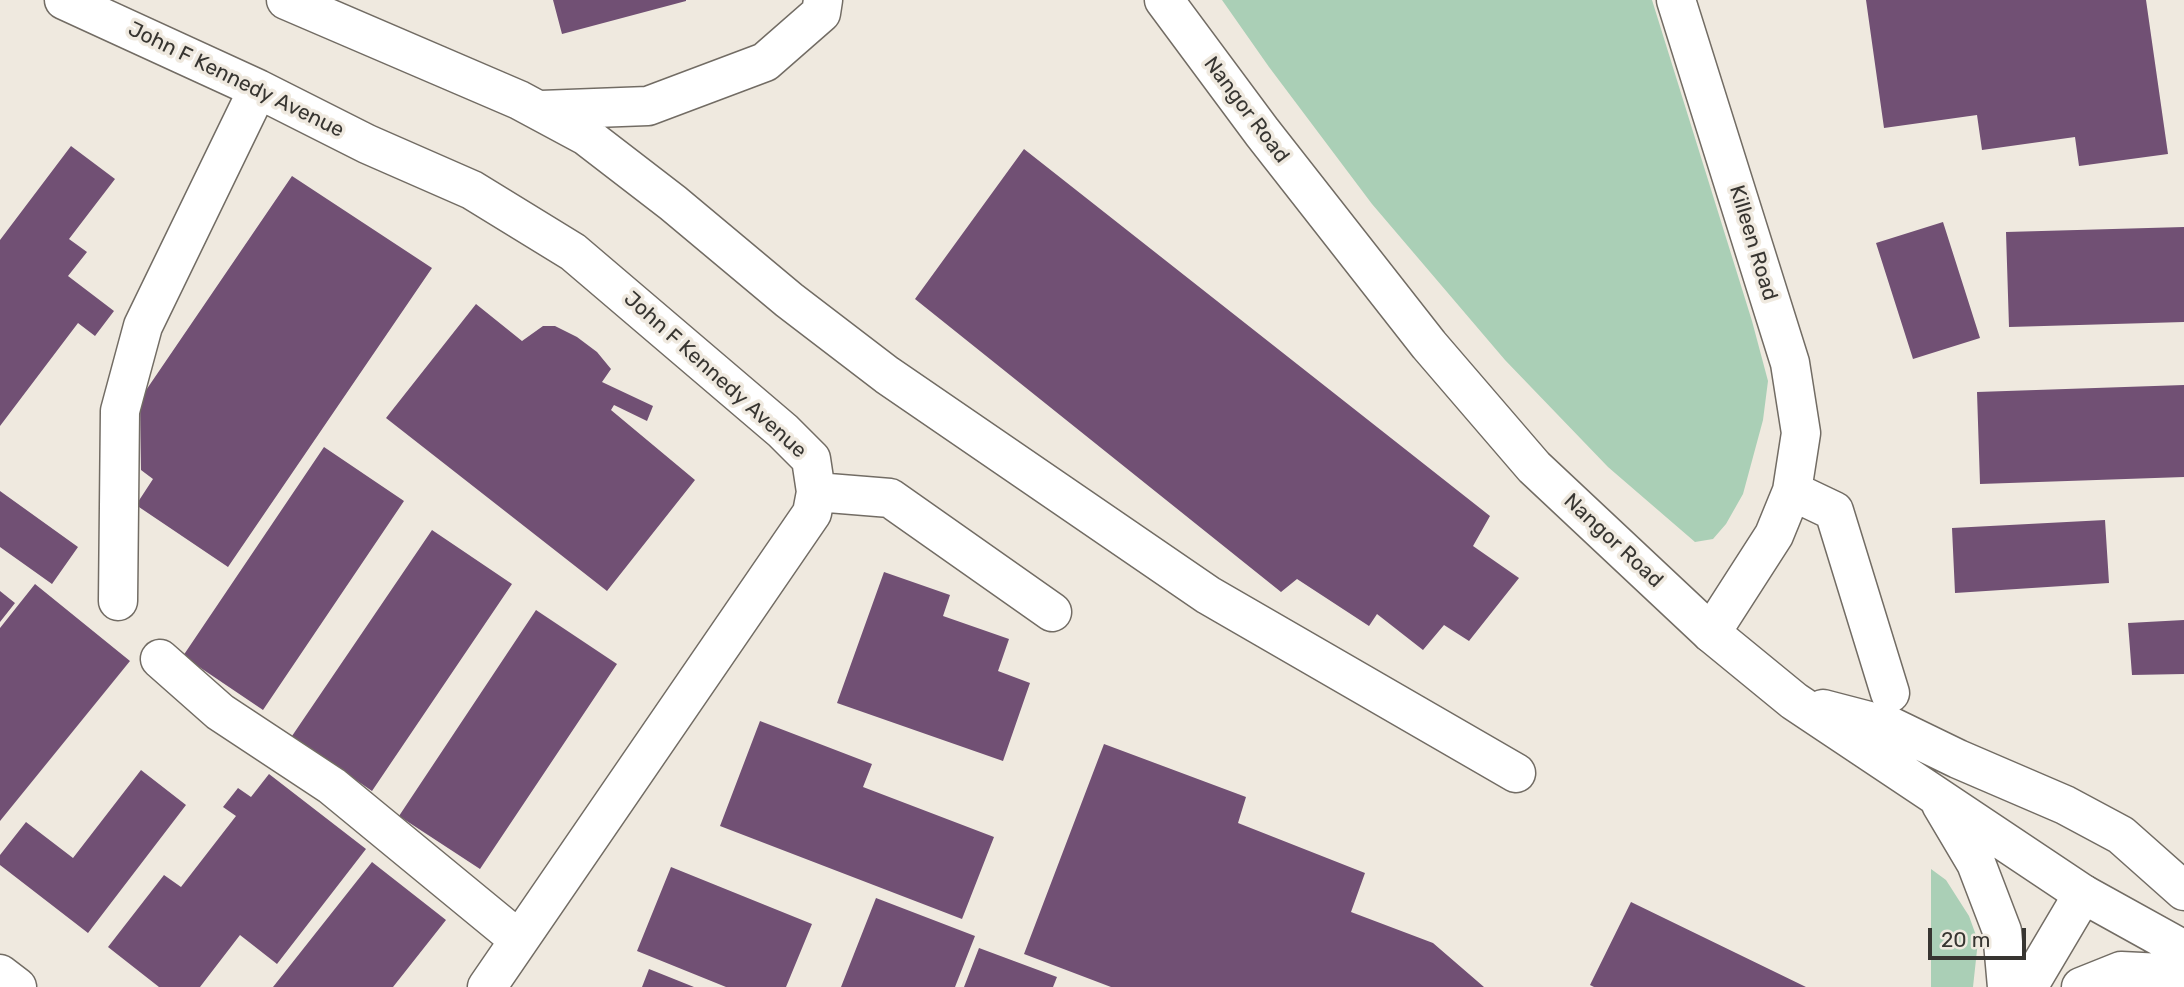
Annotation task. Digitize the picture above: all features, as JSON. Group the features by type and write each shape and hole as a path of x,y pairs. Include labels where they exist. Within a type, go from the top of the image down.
{"street":[{"name":"John F Kennedy Avenue","path":"64,0 258,89 367,144 472,190 573,252 783,430 811,460 816,492"},
{"path":"286,0 539,110 586,136 673,203 789,300 887,375 1208,595 1516,773"},
{"path":"539,110 648,106 765,62 821,13 823,0"},
{"name":"Nangor Road","path":"1164,0 1262,132 1413,323 1534,467 1712,633 1794,701 2083,894 2184,950"},
{"name":"Killeen Road","path":"1676,0 1790,363 1801,433 1792,491 1774,535 1712,633"},
{"path":"118,601 120,411 143,326 258,89"},
{"path":"1792,491 1834,511 1890,693"},
{"path":"486,987 812,513 816,492 890,498 1052,612"},
{"path":"160,659 220,712 332,786 518,940"},
{"path":"1794,701 1892,727 2065,805 2121,835 2184,891"},
{"path":"1936,796 1976,863 2002,931 2007,987"},
{"path":"2028,987 2083,894"},
{"path":"2081,987 2121,971 2184,974"},
{"path":"0,974 17,987"}],"green space":[{"path":"1222,0 1652,0 1752,321 1768,381 1763,420 1743,494 1726,524 1713,539 1695,542 1608,467 1505,360 1372,204"},
{"path":"1931,869 1946,880 1969,916 1978,941 1973,987 1931,987"}],"building":[{"path":"553,0 686,0 686,1 562,34"},
{"path":"1866,0 2146,0 2168,154 2079,166 2075,137 1982,150 1977,115 1884,128"},
{"path":"71,146 115,179 69,239 87,252 68,276 114,311 95,336 78,323 0,426 0,240"},
{"path":"1024,149 1490,516 1473,546 1519,578 1469,641 1444,625 1423,650 1377,614 1369,626 1297,579 1281,592 915,299"},
{"path":"292,176 432,268 228,567 136,505 153,479 141,470 140,399"},
{"path":"1943,222 1980,338 1913,359 1876,243"},
{"path":"2184,227 2184,322 2009,327 2006,232"},
{"path":"476,304 522,341 543,326 555,326 577,337 597,352 611,369 602,382 653,406 647,421 614,405 611,410 695,480 607,591 386,418"},
{"path":"2184,385 2184,477 1980,484 1977,392"},
{"path":"324,447 404,501 263,710 183,656"},
{"path":"0,491 78,547 52,584 0,547"},
{"path":"2105,520 2109,583 1955,593 1952,528"},
{"path":"432,530 512,584 372,791 292,736"},
{"path":"884,572 950,595 943,616 1009,639 998,671 1030,683 1003,761 837,703"},
{"path":"35,584 130,661 0,821 0,628"},
{"path":"0,591 15,603 0,622"},
{"path":"536,610 617,664 480,869 399,816"},
{"path":"2184,620 2184,674 2132,675 2128,623"},
{"path":"760,721 872,764 863,787 994,837 962,919 720,826"},
{"path":"1104,744 1246,797 1238,823 1365,873 1351,912 1433,943 1484,987 1111,987 1024,954"},
{"path":"141,770 186,805 88,933 0,865 0,855 26,822 73,858"},
{"path":"269,774 366,849 277,964 240,935 200,987 159,987 108,947 164,875 181,887 236,816 223,807 238,788 251,797"},
{"path":"372,862 446,920 393,987 273,987"},
{"path":"671,867 812,924 786,987 726,987 637,951"},
{"path":"876,898 975,936 955,987 841,987"},
{"path":"1631,902 1806,987 1594,987 1590,985"},
{"path":"979,948 1057,977 1053,987 964,987"},
{"path":"649,969 694,987 642,987"}]}
